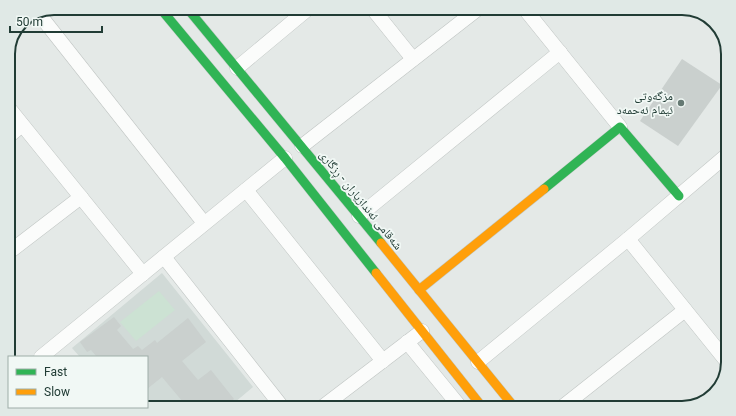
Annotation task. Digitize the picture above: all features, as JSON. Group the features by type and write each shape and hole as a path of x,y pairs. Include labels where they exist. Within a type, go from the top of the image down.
{"street":[{"name":"شەقامی ئەندازیاران - ڕزگاری","path":"166,15 285,158 384,265 420,290 509,401"},
{"name":"شەقامی ئەندازیاران - ڕزگاری","path":"193,15 359,216 384,265 422,331 477,401"},
{"path":"237,68 301,15"},
{"path":"378,15 413,59"},
{"path":"302,146 470,15"},
{"path":"530,15 620,127 679,196"},
{"path":"41,17 204,224"},
{"path":"359,216 560,52"},
{"path":"15,116 143,274"},
{"path":"15,131 22,125"},
{"path":"420,290 620,127"},
{"path":"42,356 285,158"},
{"path":"478,362 628,240 721,160"},
{"path":"246,190 383,361"},
{"path":"15,248 81,197"},
{"path":"628,240 721,354"},
{"path":"164,257 277,401"},
{"path":"570,401 685,310"},
{"path":"335,401 422,331"},
{"path":"407,342 455,401"}],"shaded area":[{"path":"162,273 253,387 236,401 148,401 148,356 79,356 72,348"}],"green space":[{"path":"159,291 175,310 136,341 120,322"}],"building":[{"name":"مزگەوتی ئیمام ئەحمەد","path":"682,59 721,84 678,146 640,121"},
{"path":"114,317 121,326 117,330 133,349 138,346 142,350 155,340 157,343 188,318 206,342 182,361 198,380 211,370 234,399 232,401 182,401 162,377 148,388 148,356 96,356 91,350 87,352 80,342"}],"traffic: fast":[{"path":"166,15 285,158 376,273"},
{"path":"193,15 381,243"},
{"path":"544,189 620,127 679,196"}],"traffic: slow":[{"path":"419,290 544,189"},
{"path":"381,243 509,401"},
{"path":"376,273 477,401"}],"place":[{"name":"مزگەوتی ئیمام ئەحمەد","path":"681,103"}]}
